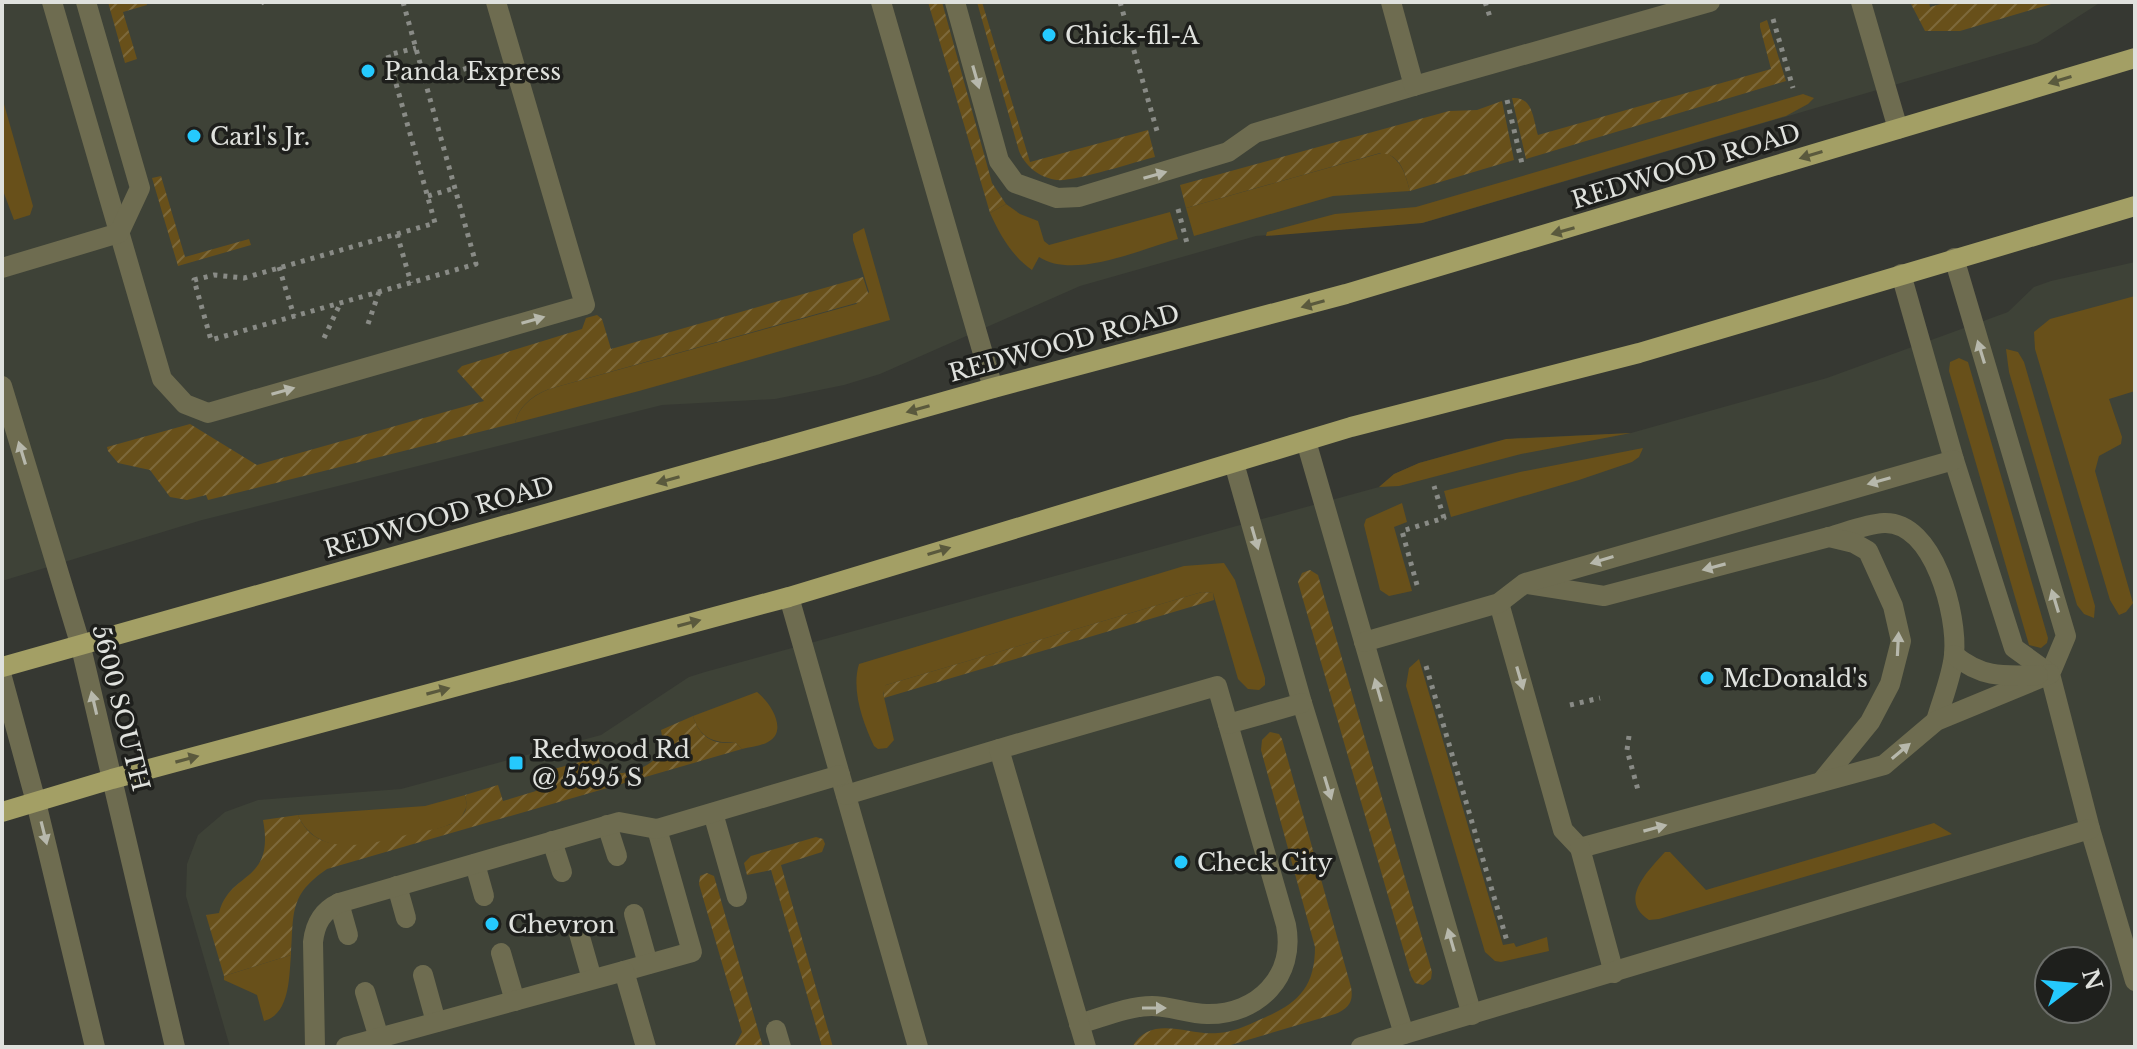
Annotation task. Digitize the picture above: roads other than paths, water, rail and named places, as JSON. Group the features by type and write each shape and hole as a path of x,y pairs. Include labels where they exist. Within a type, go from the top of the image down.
{"main road":[{"name":"REDWOOD ROAD","path":"2,667 993,388 1346,294 2135,58"},
{"path":"2,812 112,779 789,597 1306,441 1639,353 2135,206"}],"street":[{"path":"52,2 162,379 185,404 208,413 585,305 496,2"},
{"path":"2,268 119,233 140,188 86,2"},
{"path":"881,2 993,388"},
{"path":"955,2 999,161 1015,183 1057,198 1079,197 1228,152 1255,133 1710,2"},
{"path":"1391,2 1414,86"},
{"path":"1861,2 1898,129"},
{"path":"1954,258 2066,636 2050,674 2090,829 2135,981"},
{"path":"1901,274 1954,460 2014,648 2050,674"},
{"name":"5600 SOUTH","path":"2,386 80,643 175,1047"},
{"path":"1306,441 1472,1015"},
{"path":"1364,642 1499,603 1525,583 1954,460"},
{"path":"1234,463 1302,703 1404,1034"},
{"path":"1525,583 1604,596 1886,523 1908,529 1921,539 1942,581 1952,625 1954,655 1936,721"},
{"path":"1821,782 1870,722 1890,684 1901,641 1893,606 1868,551 1854,543 1829,537"},
{"path":"789,597 918,1047"},
{"path":"1499,603 1563,830 1580,848 1614,973"},
{"path":"1954,655 1971,669 1999,676 2050,674"},
{"path":"1580,848 1884,765 1936,721 2050,674"},
{"path":"2,677 36,802 95,1047"},
{"path":"315,1047 314,929 328,908 339,903 619,822 657,829 713,813 999,749 1217,686 1286,925 1289,954 1285,968 1267,991 1253,1002 1229,1012 1203,1014 1150,1006 1079,1024"},
{"path":"1228,724 1302,703"},
{"path":"999,749 1086,1047"},
{"path":"713,813 737,897"},
{"path":"607,825 617,856"},
{"path":"346,1047 692,952 657,829"},
{"path":"1361,1047 2090,829"},
{"path":"552,841 562,872"},
{"path":"475,864 484,896"},
{"path":"397,886 406,918"},
{"path":"339,903 348,935"},
{"path":"634,914 648,964"},
{"path":"578,930 592,979"},
{"path":"501,953 515,1001"},
{"path":"624,971 646,1047"},
{"path":"423,975 436,1022"},
{"path":"365,992 379,1038"}],"place":[{"name":"Chick-fil-A","path":"1049,35"},
{"name":"Panda Express","path":"368,71"},
{"name":"Carl's Jr.","path":"194,136"},
{"name":"McDonald's","path":"1707,678"},
{"name":"Redwood Rd @ 5595 S","path":"516,763"},
{"name":"Check City","path":"1181,862"},
{"name":"Chevron","path":"492,924"}]}
